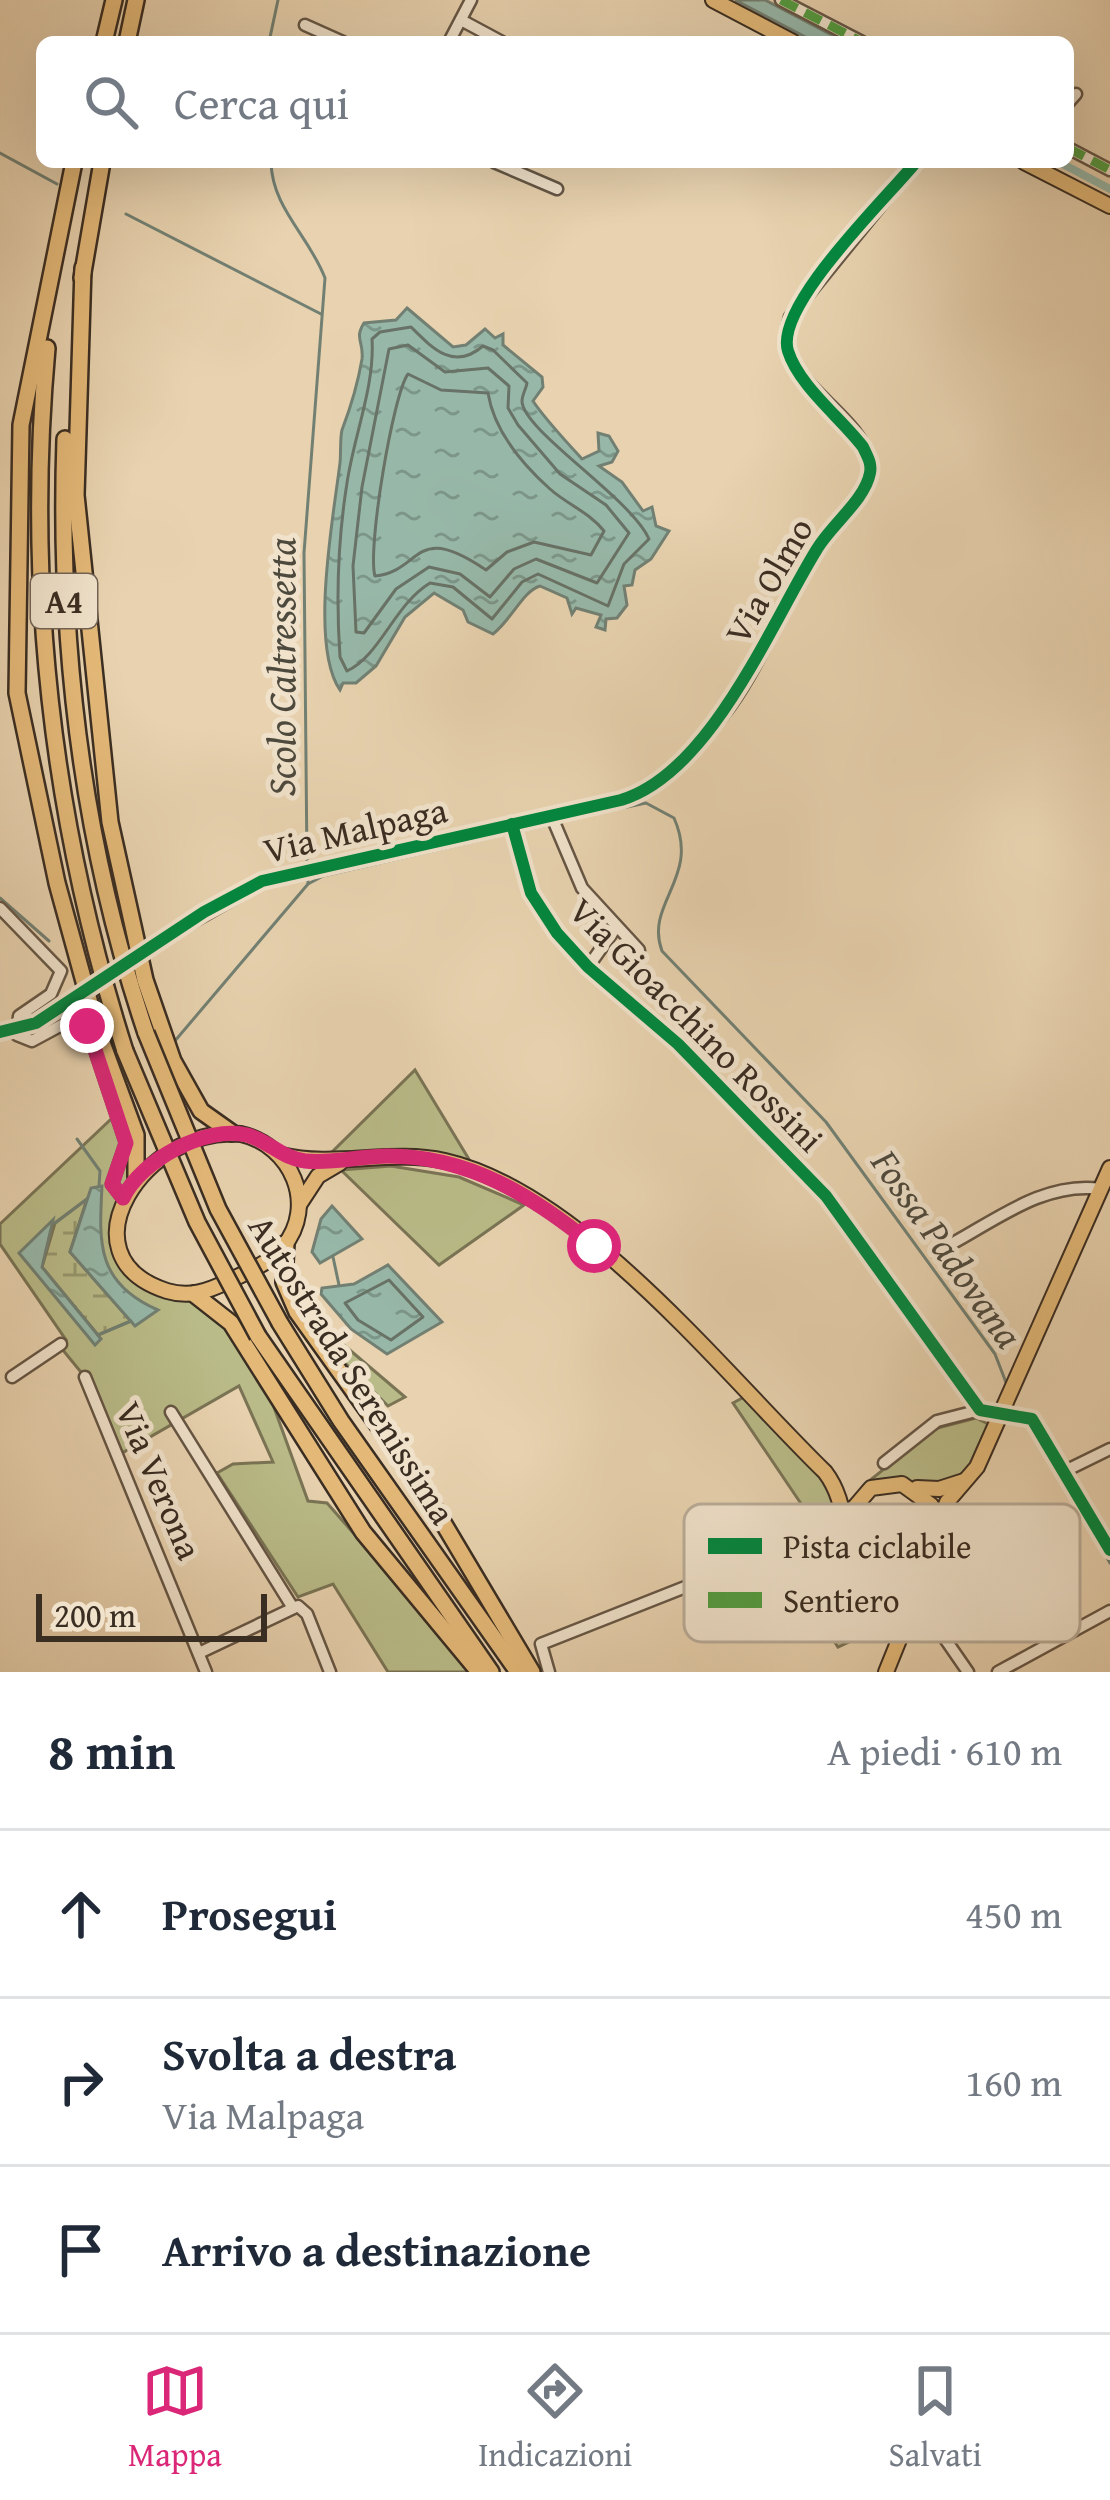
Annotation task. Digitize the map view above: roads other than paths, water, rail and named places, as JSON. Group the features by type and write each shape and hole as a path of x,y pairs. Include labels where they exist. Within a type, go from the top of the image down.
{"highway":[{"path":"105,36 114,0"},
{"path":"129,36 136,0"},
{"path":"75,168 21,425 17,693 57,883 113,1086 137,1142 136,1177"},
{"name":"Autostrada Serenissima","path":"75,168 46,351 37,555 41,638 68,840 125,1051 196,1222 258,1336 491,1672"},
{"name":"Autostrada Serenissima","path":"101,168 83,268 65,436 65,622 94,837 153,1029 218,1209 341,1421 518,1672"},
{"path":"83,268 74,418 81,569 110,822 153,1029 202,1111 232,1133"},
{"path":"286,1244 284,1282 297,1312 420,1484 532,1672"},
{"path":"194,1294 231,1323 350,1514 479,1672"}],"main road":[{"path":"712,0 781,36"},
{"path":"1036,168 1110,206"},
{"path":"299,1205 295,1178 281,1155 259,1139 232,1133 202,1139 136,1177 123,1198 118,1232 133,1268 156,1286 194,1294 262,1264 286,1244 299,1205 324,1171 361,1157"},
{"path":"281,1155 311,1161 361,1157 447,1162 536,1201 635,1283 825,1472 840,1504"},
{"path":"945,1504 977,1467 1013,1406 1110,1168"},
{"path":"825,1472 871,1488 892,1483 939,1489 964,1481"},
{"path":"912,1487 932,1504"},
{"path":"859,1504 871,1488"},
{"path":"886,1672 898,1642"}],"street":[{"path":"452,36 471,0"},
{"path":"782,0 851,36"},
{"path":"460,20 491,36"},
{"path":"305,25 330,36"},
{"path":"1074,151 1110,170"},
{"path":"508,168 557,189"},
{"name":"Via Olmo","path":"513,829 637,794 722,716 819,545 865,487 871,470 866,452 794,362 787,330 797,305 911,168"},
{"name":"Via Gioacchino Rossini","path":"552,820 582,888 639,950"},
{"name":"Via Gioacchino Rossini","path":"513,829 531,893 588,967 678,1043 826,1196 980,1410"},
{"name":"Via Malpaga","path":"156,943 253,884 513,829"},
{"path":"0,908 61,971 56,988 19,1016 16,1030"},
{"name":"Via Gioacchino Rossini","path":"588,967 615,929"},
{"path":"0,1032 16,1030 69,1002"},
{"path":"16,1030 32,1041 67,1021 82,1022 113,1086"},
{"path":"122,1115 126,1143 112,1190 123,1198"},
{"path":"936,1252 1042,1196 1081,1186 1101,1189"},
{"path":"12,1377 61,1344"},
{"name":"Via Verona","path":"85,1377 206,1672"},
{"path":"884,1463 937,1421 1013,1406 1065,1471 1110,1550"},
{"path":"171,1412 292,1608"},
{"path":"1065,1471 1110,1449"},
{"path":"550,1672 539,1650 549,1640 684,1587"},
{"path":"199,1653 303,1607 330,1672"},
{"path":"1080,1627 1110,1611"},
{"path":"947,1642 968,1672"},
{"path":"998,1672 1053,1642"}],"water":[{"path":"735,0 765,0 834,36 804,36"},
{"path":"407,308 453,347 466,345 485,329 495,338 503,334 503,345 542,377 543,387 533,401 551,424 582,459 599,451 598,433 609,436 618,451 612,462 599,466 622,482 643,511 652,507 656,526 669,531 651,559 635,570 632,585 624,586 627,605 617,618 606,619 605,630 596,627 601,615 576,608 572,614 567,598 540,586 493,634 468,622 463,610 434,593 405,617 376,666 356,683 343,683 340,690 326,643 325,612 341,433 360,368 361,328 364,323 396,320"},
{"path":"102,1186 102,1243 112,1274 138,1299 158,1310 135,1326 70,1252 91,1188"},
{"path":"332,1206 362,1239 320,1263 312,1252 321,1219"},
{"path":"53,1220 42,1267 101,1339 95,1345 19,1253"},
{"path":"388,1265 442,1322 387,1354 351,1329 321,1294 322,1288 354,1284"}],"waterway":[{"name":"Scolo Caltressetta","path":"270,36 278,0"},
{"path":"0,153 57,184"},
{"name":"Scolo Caltressetta","path":"272,168 284,208 325,278 304,553 307,863"},
{"path":"1070,168 1110,189"},
{"path":"126,214 321,314"},
{"name":"Fossa Padovana","path":"561,821 646,803 674,818 681,857 660,918 662,951 826,1122 995,1354 1007,1385"},
{"name":"Fossa Padovana","path":"520,831 552,824"},
{"name":"Fossa Padovana","path":"308,884 323,876 511,833"},
{"name":"Scolo Caltressetta","path":"174,1042 308,884 308,873"},
{"path":"0,898 49,941"},
{"path":"77,1139 100,1171 99,1186"},
{"path":"55,1223 87,1199"},
{"path":"333,1257 339,1285"},
{"path":"98,1335 131,1321"},
{"name":"Fossa Padovana","path":"1063,1481 1076,1504"},
{"name":"Fossa Padovana","path":"1080,1511 1110,1563"}],"tunnel":[{"path":"69,1002 156,943"}]}
